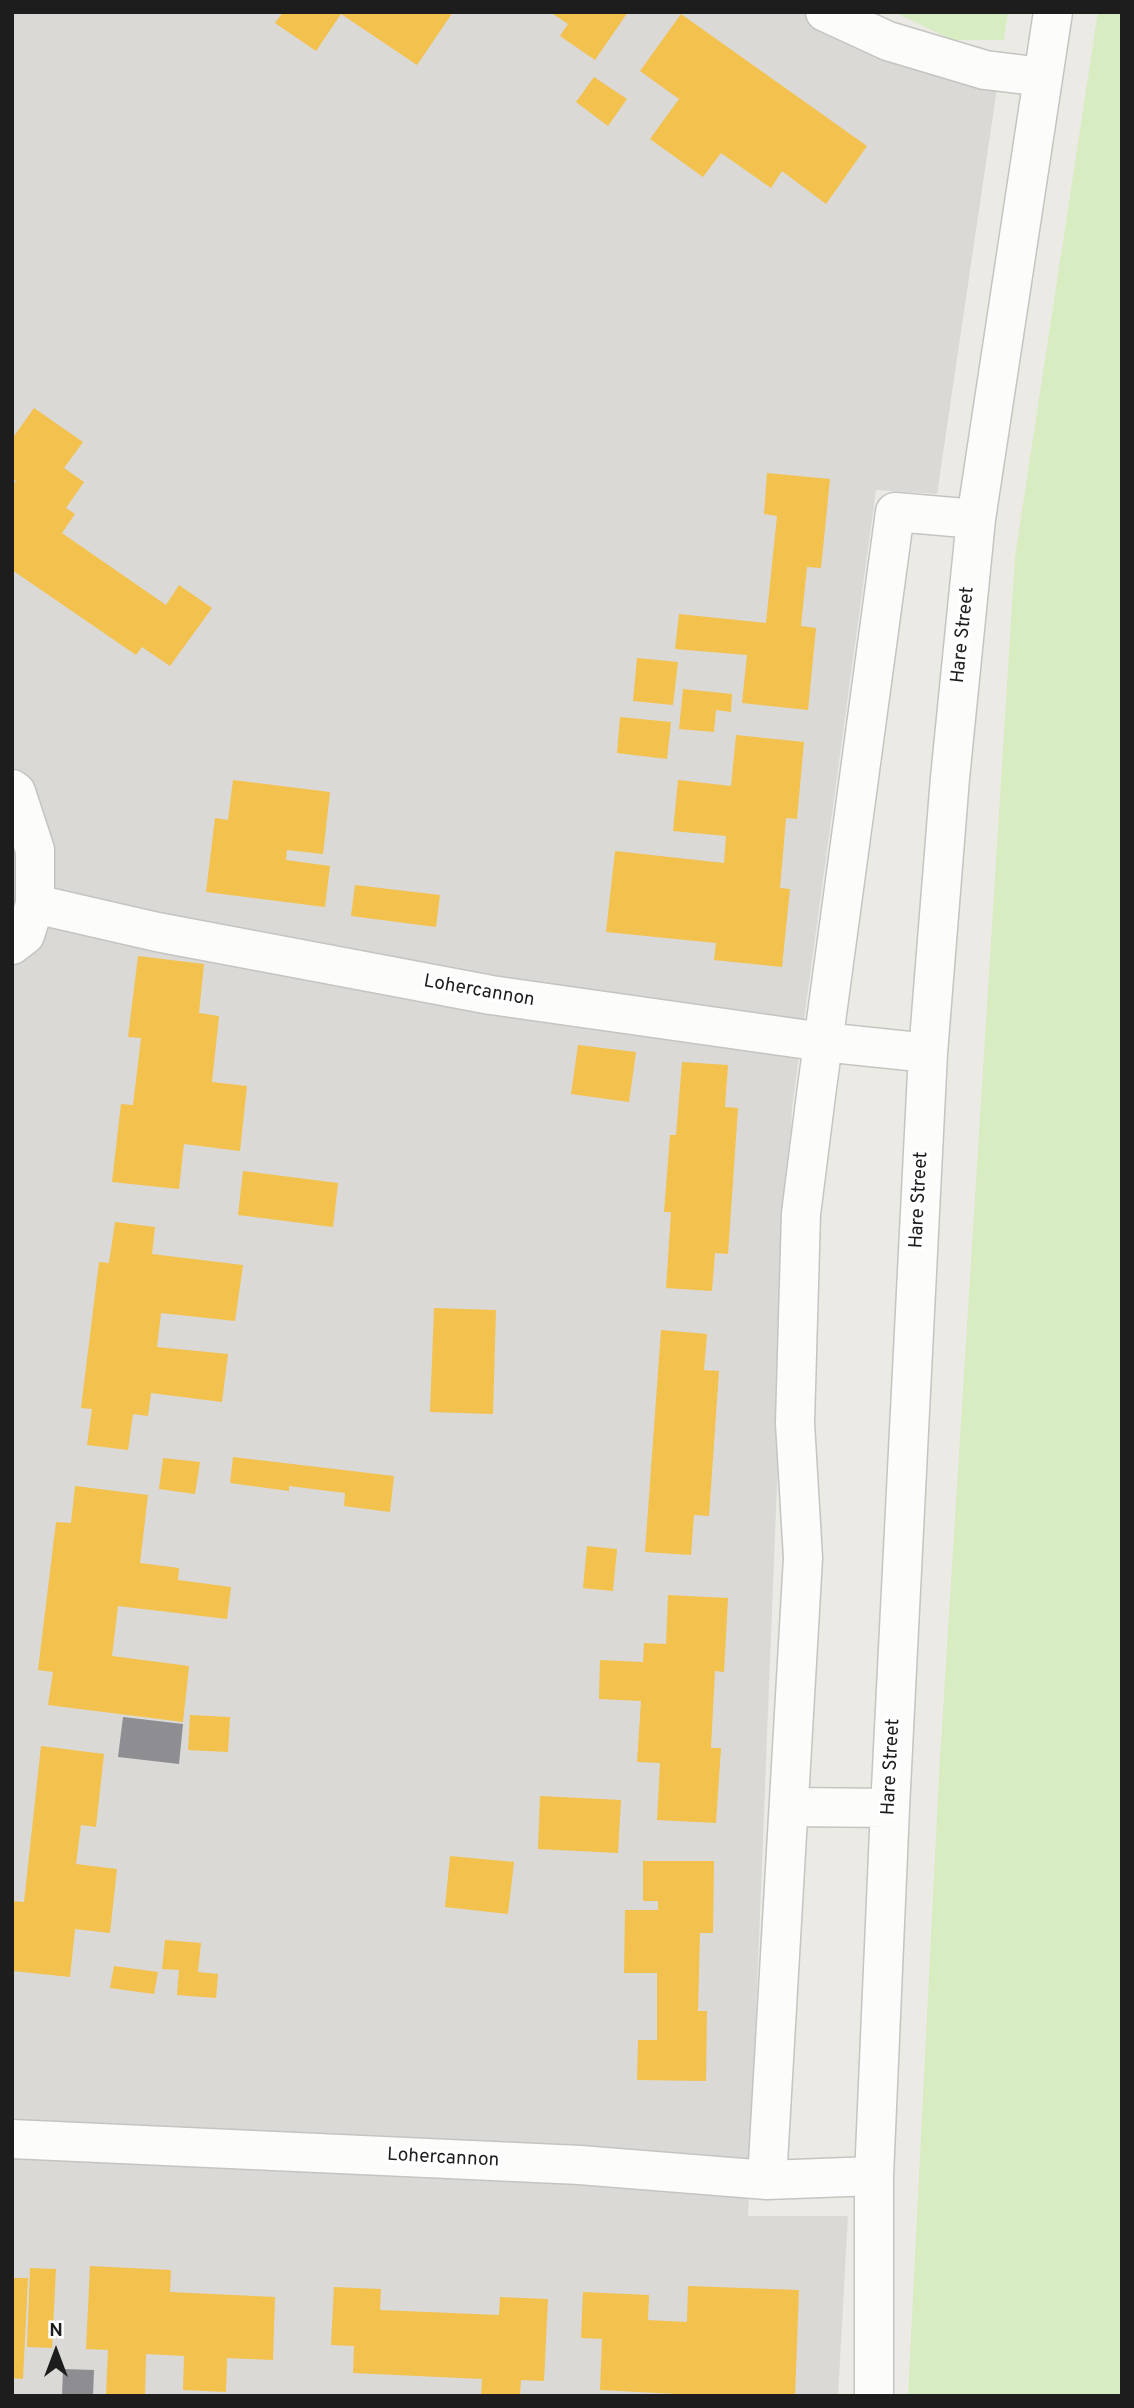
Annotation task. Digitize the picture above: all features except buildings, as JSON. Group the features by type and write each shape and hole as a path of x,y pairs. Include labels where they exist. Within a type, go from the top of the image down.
{"street":[{"path":"825,12 888,41 985,70 1043,77"},
{"name":"Hare Street","path":"874,2396 874,2176 928,1053 950,778 976,519 1053,12"},
{"path":"767,2180 803,1558 795,1423 801,1214 895,512 976,519"},
{"path":"12,789 16,792 35,850 35,904 25,935 12,946"},
{"name":"Lohercannon","path":"35,904 157,932 491,995 823,1042 928,1053"},
{"path":"789,1807 890,1808"},
{"name":"Lohercannon","path":"12,2139 580,2165 767,2180 874,2176"}],"shaded area":[{"path":"12,12 854,12 997,88 937,494 876,490 792,1108 748,2216 848,2216 838,2396 12,2396"}],"green space":[{"path":"894,12 1008,12 1004,40 953,40"},
{"path":"1098,12 1122,12 1122,2396 908,2396 939,1776 1015,557"}]}
